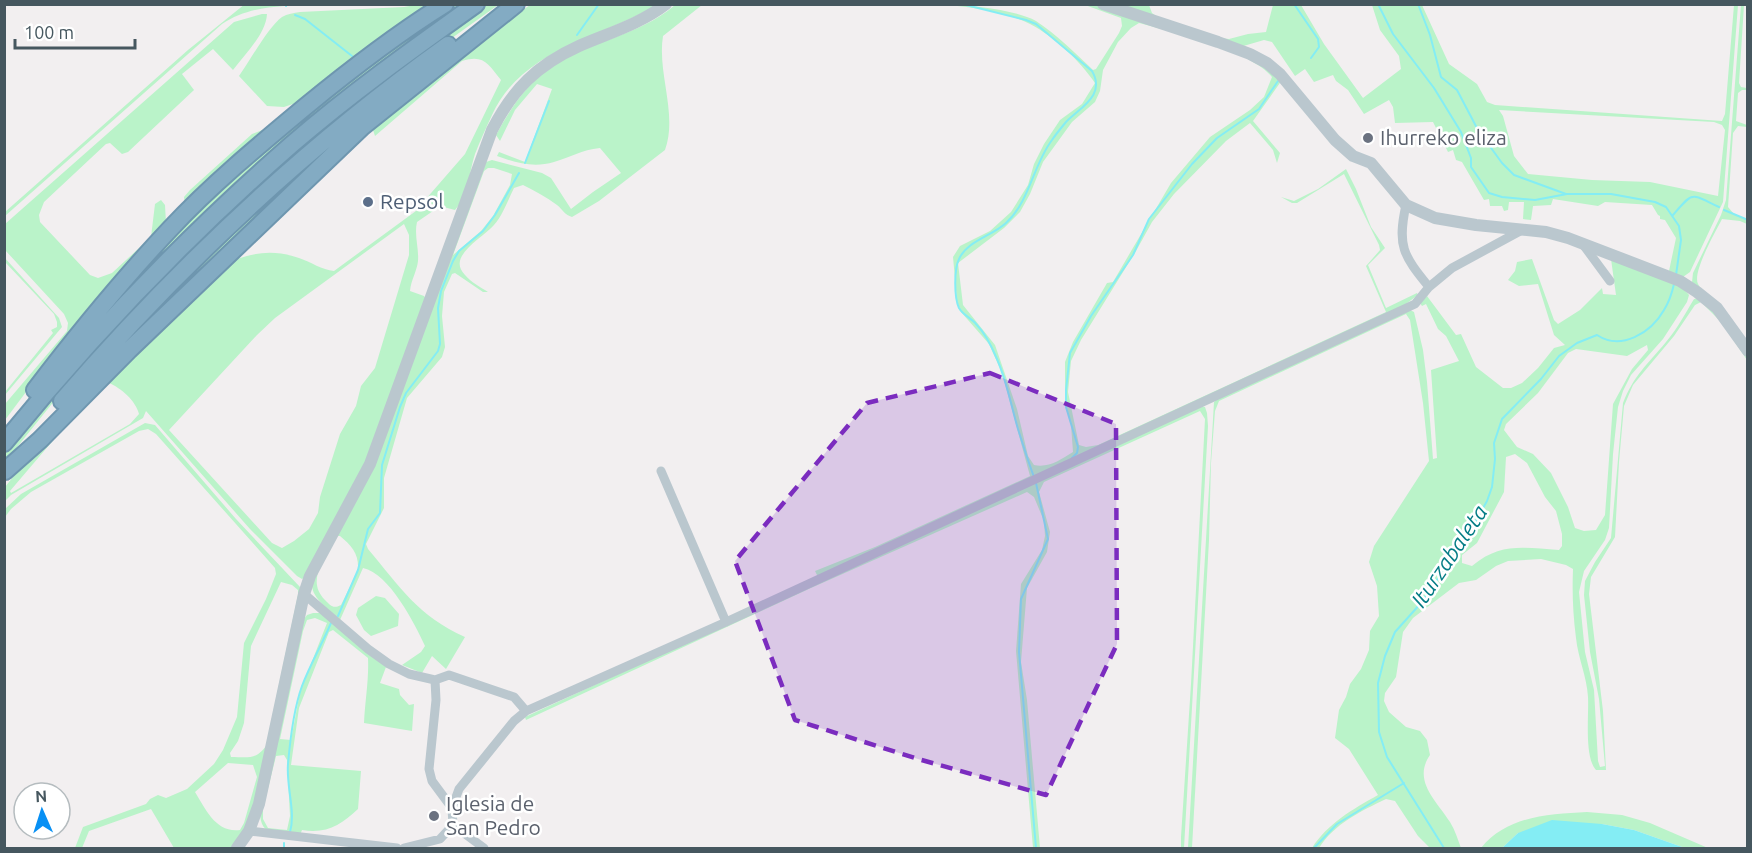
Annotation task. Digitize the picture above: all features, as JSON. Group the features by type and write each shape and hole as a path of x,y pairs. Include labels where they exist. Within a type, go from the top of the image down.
{"highway":[{"path":"4,430 106,301 169,230 202,198 253,149 341,76 445,4"},
{"path":"4,443 129,301 240,191 292,144 362,88 476,4"},
{"path":"5,471 40,426 138,316 246,209 375,99 507,4"},
{"path":"5,471 40,440 129,350 362,127 516,4"}],"street":[{"path":"237,849 249,831 264,784 304,594 316,562 370,464 481,159 502,111 518,88 554,58 637,22 666,4"},
{"path":"1103,4 1218,42 1267,63 1280,74 1335,140 1353,156 1371,163 1406,205 1435,218 1546,232 1582,243 1674,279 1717,308 1748,351"},
{"path":"1406,205 1401,236 1403,247 1409,262 1429,287"},
{"path":"404,849 440,838 453,825 452,808 459,789 514,721 526,711 726,622 1415,304 1429,287 1452,268 1522,230"},
{"path":"1582,243 1610,281"},
{"path":"661,471 726,622"},
{"path":"304,594 389,664 409,674 435,680 449,675 514,697 526,711"},
{"path":"435,680 436,700 429,770 432,781 452,808"},
{"path":"453,825 484,849"},
{"path":"249,831 397,849"}],"highlighted area":[{"path":"990,373 1116,424 1117,644 1046,795 918,759 795,720 735,561 867,403"}],"green space":[{"path":"245,4 341,5 264,8 249,11 222,24 5,216 5,212 188,50"},
{"path":"434,5 379,40 296,103 284,107 267,106 239,76 271,28 286,15 300,12"},
{"path":"452,5 463,5 397,53 82,341 169,238 304,110"},
{"path":"486,5 498,5 378,91 55,400 5,462 5,452 50,396 196,240 339,113 423,49"},
{"path":"530,5 657,5 564,48 542,60 522,75 505,93 492,115 475,154 460,204 455,210 428,203 425,200 465,154 501,80 489,65 481,60 462,61 375,136 373,130 376,123 475,44"},
{"path":"675,5 702,5 663,36 662,50 669,122 665,150 599,201 572,217 549,199 523,185 514,188 497,221 468,248 460,261 460,268 465,275 488,292 483,292 455,273 452,274 444,292 442,316 445,347 442,357 407,398 384,478 384,508 366,544 400,588 422,610 465,637 446,669 432,656 422,673 402,665 421,652 425,646 400,601 382,579 363,568 340,620 318,599 312,584 319,571 317,585 319,592 331,605 338,606 341,605 358,570 354,551 340,536 337,536 377,458 486,162 492,160 542,173 551,178 571,209 621,173 600,148 539,165 518,163 497,156 499,152 525,162 552,89 537,84 515,110 500,141 496,135 507,117 524,91 562,60 645,25","holes":["488,168 512,174 510,185 493,216 481,231 453,255 484,171"]},
{"path":"949,5 1006,11 1036,21 1093,70 1096,69 1122,26 1121,18 1085,5 1094,5 1248,56 1282,80 1253,121 1280,153 1277,163 1273,150 1250,123 1226,141 1174,194 1152,222 1081,340 1071,361 1068,392 1079,445 1086,447 1098,445 1386,312 1366,266 1380,250 1379,245 1344,174 1297,203 1281,197 1294,201 1318,189 1346,169 1371,227 1385,248 1368,265 1386,308 1417,293 1418,295 1399,309 818,577 815,571 875,547 1030,476 1002,373 989,344 961,312 957,301 953,257 960,246 990,231 1011,212 1028,185 1034,164 1044,144 1060,120 1082,104 1095,83 1066,50 1030,24 980,9","holes":["1139,23 1230,51 1262,68 1272,77 1264,97 1250,110 1210,137 1171,183 1113,282 1107,283 1073,342 1065,362 1065,403 1071,425 1073,452 1050,464 1034,465 1028,456 1017,409 995,345 963,305 958,263 1004,228 1020,212 1043,162 1072,122 1095,102 1100,91 1103,70 1118,42"]},
{"path":"1110,5 1149,5 1152,13 1159,18 1229,39 1266,32 1273,5 1301,5 1324,44 1363,98 1401,69 1399,56 1380,30 1372,5 1422,5 1449,64 1477,84 1487,102 1495,105 1722,121 1725,114 1734,5 1738,5 1723,202 1690,272 1683,277 1669,271 1676,238 1652,205 1605,202 1598,206 1553,199 1551,205 1533,206 1531,220 1523,219 1524,202 1509,202 1508,210 1504,211 1502,206 1490,206 1489,199 1484,200 1462,162 1456,160 1453,150 1448,152 1433,122 1395,123 1393,107 1389,100 1364,114 1348,90 1336,81 1333,75 1314,82 1305,69 1295,76 1272,42 1264,40 1240,47","holes":["1499,110 1714,122 1722,125 1725,130 1718,196 1650,182 1528,174 1514,156 1503,116"]},
{"path":"1741,5 1744,5 1739,83 1747,90 1738,93 1736,121 1747,127 1738,126 1733,133 1728,207 1734,214 1747,220 1747,224 1722,219 1698,270 1697,278 1702,290 1721,307 1692,282 1693,273 1726,200"},
{"path":"267,14 263,29 233,70 213,49 182,74 194,90 128,152 122,154 110,143 106,144 44,202 39,215 40,222 90,275 98,278 112,273 151,237 155,204 161,200 165,205 166,223 5,420 5,404 67,331 68,323 64,314 5,250 5,224 234,22"},
{"path":"265,129 185,206 184,197 190,190 252,134"},
{"path":"337,140 100,369 175,288 253,213"},
{"path":"420,208 433,211 417,222 418,261 410,291 426,299 373,449 305,577 302,579 297,576 250,529 146,411 143,418 11,495 5,501 5,487 21,467 222,266 250,255 279,253 334,271","holes":["404,224 409,235 409,255 375,368 361,386 356,406 340,434 320,497 318,513 309,529 282,548 272,543 169,430 275,318","109,383 127,395 135,404 139,414 130,424 11,493 10,491 56,437"]},
{"path":"4,257 59,318 62,327 5,395 5,392 53,333 51,330 57,327 57,322 54,314 5,262"},
{"path":"1532,259 1554,320 1558,324 1580,310 1602,288 1603,294 1616,295 1611,259 1665,279 1689,295 1687,302 1663,339 1631,375 1623,391 1618,407 1613,454 1609,528 1605,540 1584,571 1579,592 1585,652 1594,690 1600,767 1605,766 1599,699 1590,652 1584,595 1585,581 1611,538 1623,403 1636,377 1670,337 1694,299 1701,298 1713,311 1734,338 1747,360 1721,322 1701,302 1695,305 1674,336 1633,385 1624,406 1615,537 1591,577 1589,594 1603,711 1606,770 1596,770 1590,756 1587,690 1574,621 1573,569 1541,559 1508,561 1496,566 1476,580 1459,583 1413,618 1403,632 1396,677 1385,693 1384,701 1389,712 1406,727 1420,731 1427,740 1430,755 1425,764 1425,782 1452,825 1461,848 1430,848 1418,836 1395,801 1386,799 1340,825 1319,848 1312,848 1333,824 1378,795 1349,749 1335,738 1339,710 1350,684 1361,669 1369,650 1370,631 1379,616 1377,586 1369,562 1374,546 1429,461 1423,403 1410,320 1406,314 1219,401 1215,411 1211,463 1192,848 1188,848 1214,402 1218,398 1410,310 1414,312 1423,350 1433,459 1437,458 1431,370 1459,361 1446,336 1438,329 1426,304 1422,306 1420,303 1427,296 1456,335 1461,334 1476,367 1503,388 1511,388 1522,383 1554,348 1565,345 1554,335 1538,284 1519,286 1508,280 1515,271 1517,262","holes":["1647,345 1648,350 1632,369 1613,404 1605,515 1596,530 1584,531 1575,528 1568,507 1551,473 1533,454 1517,447 1504,430 1506,424 1538,393 1568,353 1576,349 1627,356","1515,454 1527,463 1545,497 1556,511 1562,534 1562,546 1559,550 1513,548 1493,553 1472,566 1462,563 1462,555 1477,543 1504,492 1506,457"]},
{"path":"1201,406 1205,407 1208,426 1184,848 1181,848 1181,837 1205,419 1200,411 1044,482 1039,492 1050,532 1047,552 1027,588 1021,662 1027,700 1040,848 1033,848 1016,651 1021,584 1042,550 1045,536 1044,521 1034,497 1027,492 811,588 526,720 525,717"},
{"path":"145,423 155,425 236,519 300,587 255,806 249,824 232,848 174,848 151,809 89,831 82,848 75,848 83,827 146,804 158,795 166,798 187,789 214,764 223,750 237,717 244,643 266,599 276,574 275,568 156,434 148,429 139,431 31,492 5,517 5,509 21,494","holes":["281,582 292,585 298,590 298,595 266,746 255,756 231,757 230,753 238,741 244,723 251,646","228,763 253,765 257,777 240,830 224,828 218,824 195,792"]},
{"path":"376,596 385,598 399,614 398,626 371,636 364,630 356,615 358,608"},
{"path":"321,613 386,667 380,683 399,689 400,695 409,705 414,704 412,731 364,723 368,658 333,630 329,632 299,708 291,765 361,771 358,809 346,820 333,827 319,831 302,830 300,835 278,834 263,826 260,812 304,619 307,615","holes":["315,618 327,623 300,692 291,740 280,739 303,631 307,620","284,755 287,760 290,816 287,830 268,828 263,819 263,809 276,756"]},
{"path":"1587,812 1622,815 1650,823 1708,848 1685,848 1634,830 1602,824 1518,833 1502,848 1481,848 1491,837 1516,823 1543,816"}],"water":[{"path":"1552,820 1602,824 1634,830 1685,848 1502,848 1518,833"}],"waterway":[{"path":"577,35 599,4"},
{"path":"962,4 1036,24 1092,71 1096,79 1094,94 1055,136 1040,160 1026,194 1014,214 1000,228 968,248 959,259 956,269 957,303 963,313 974,322 988,340 995,354 1004,376 1034,477"},
{"path":"1294,4 1318,39 1319,47 1311,58"},
{"name":"Iturzabaleta","path":"1378,4 1393,34 1434,88 1461,132 1471,158 1471,167 1489,193 1502,197 1535,200 1567,194 1611,194 1655,202 1666,207 1679,226 1681,240 1676,275"},
{"path":"1418,4 1430,35 1441,77 1457,90 1478,130 1502,163 1514,175 1566,194"},
{"path":"295,15 305,19 352,56"},
{"path":"1072,458 1077,453 1078,447 1066,407 1070,353 1091,316 1133,255 1149,219 1192,164 1217,138 1259,109 1278,81"},
{"path":"525,163 549,101"},
{"path":"338,616 358,570 368,529 380,513 382,465 400,407 406,393 438,351 440,344 438,308 441,291 453,261 459,251 483,231 519,173"},
{"path":"1673,215 1685,201 1693,197 1719,207"},
{"path":"1724,210 1748,220"},
{"name":"Iturzabaleta","path":"1444,848 1387,757 1379,732 1378,683 1385,656 1395,632 1421,603 1468,535 1487,501 1492,487 1494,443 1502,419 1541,379 1559,356 1577,343 1597,335 1616,341 1625,340 1635,337 1651,326 1664,310 1674,284"},
{"path":"1036,483 1048,539 1021,599 1019,652 1036,848"},
{"path":"290,832 292,816 288,764 295,714 302,686 331,623"},
{"path":"1314,848 1337,824 1404,783"},
{"path":"284,843 284,848"}],"place":[{"name":"Ihurreko eliza","path":"1368,138"},
{"name":"Repsol","path":"368,202"},
{"name":"Iglesia de San Pedro","path":"434,816"}]}
